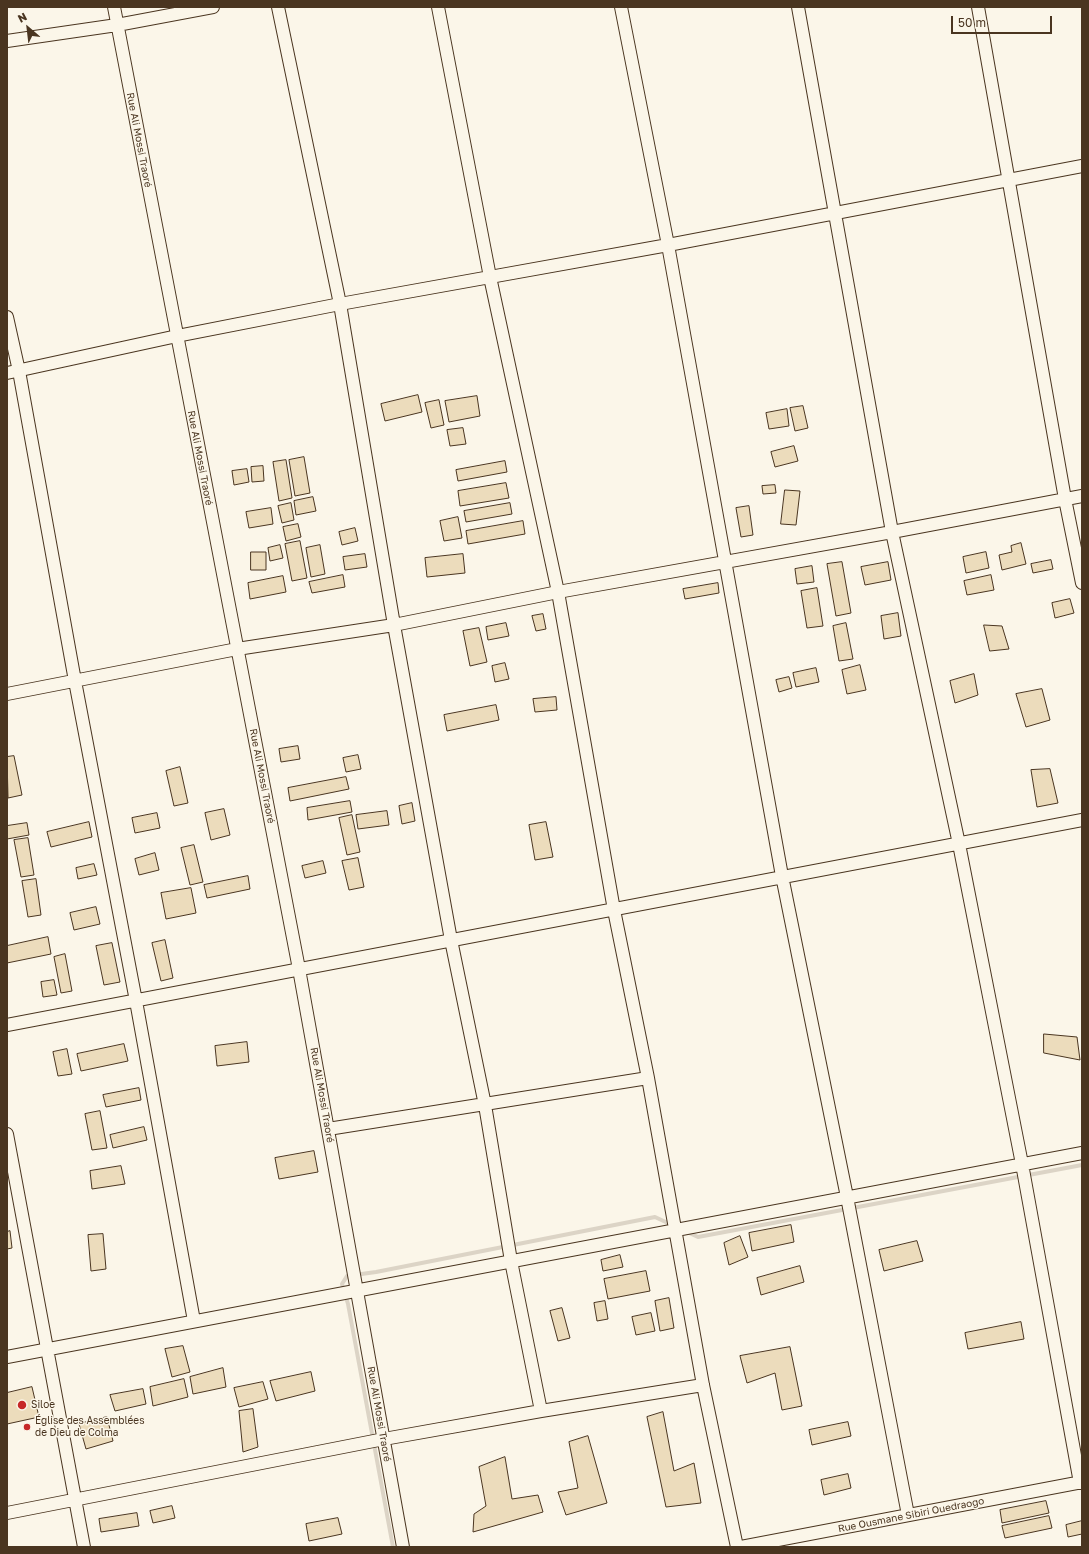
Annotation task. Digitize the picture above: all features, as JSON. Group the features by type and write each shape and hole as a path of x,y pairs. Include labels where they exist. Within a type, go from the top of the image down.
{"street":[{"name":"Rue Ali Mossi Traoré","path":"114,7 299,969 403,1547"},
{"path":"7,41 117,25 213,7"},
{"path":"278,7 340,304 394,625 451,940 485,1105 511,1261 541,1411"},
{"path":"438,7 490,277 558,592 614,910 648,1078 703,1385 737,1547"},
{"path":"621,7 668,245 724,563 782,876 847,1197 908,1515"},
{"path":"798,7 892,532 959,844 1022,1164 1081,1482"},
{"path":"978,7 1008,180 1082,583"},
{"path":"13,372 177,336 340,304 836,214 1082,166"},
{"path":"7,317 13,372 75,681 136,1001 194,1321"},
{"path":"7,694 237,649 394,625 558,592 724,563 1082,496"},
{"path":"7,1025 1082,820"},
{"path":"328,1129 648,1078"},
{"path":"7,1134 84,1547"},
{"path":"7,1357 1082,1153"},
{"path":"7,1513 75,1501 384,1439 541,1411 703,1385"},
{"name":"Rue Ousmane Sibiri Ouedraogo","path":"740,1547 1081,1482"}],"building":[{"path":"418,395 422,412 385,421 381,404"},
{"path":"477,396 480,416 449,422 445,401"},
{"path":"439,400 444,425 431,428 425,403"},
{"path":"803,406 808,428 795,431 790,408"},
{"path":"787,409 789,426 769,429 766,413"},
{"path":"463,428 466,444 450,446 447,430"},
{"path":"794,446 798,461 775,467 771,452"},
{"path":"304,457 310,493 295,496 289,460"},
{"path":"286,460 292,498 279,501 273,462"},
{"path":"505,461 507,472 458,481 456,470"},
{"path":"263,466 264,481 252,482 251,467"},
{"path":"247,469 249,482 234,485 232,471"},
{"path":"506,483 509,498 460,506 458,491"},
{"path":"775,485 776,493 763,494 762,486"},
{"path":"785,490 800,491 796,525 781,524"},
{"path":"313,497 316,511 296,515 294,501"},
{"path":"291,503 294,520 282,523 278,506"},
{"path":"510,503 512,514 466,522 464,511"},
{"path":"749,506 753,535 741,537 736,508"},
{"path":"271,508 273,524 249,528 246,512"},
{"path":"458,517 462,538 444,541 440,521"},
{"path":"523,521 525,534 468,544 466,531"},
{"path":"298,524 301,537 286,541 283,527"},
{"path":"355,528 358,541 342,545 339,532"},
{"path":"300,541 307,578 292,581 285,544"},
{"path":"1021,543 1026,564 1002,570 999,555 1012,552 1011,546"},
{"path":"280,545 283,558 270,561 268,548"},
{"path":"320,545 325,574 311,577 306,548"},
{"path":"251,552 266,552 266,570 251,570"},
{"path":"986,552 989,568 966,573 963,557"},
{"path":"365,554 367,567 345,570 343,557"},
{"path":"463,554 465,573 427,577 425,558"},
{"path":"1051,560 1053,569 1033,573 1031,564"},
{"path":"842,562 851,613 836,616 827,564"},
{"path":"888,562 891,580 865,585 861,567"},
{"path":"812,566 814,582 797,584 795,569"},
{"path":"343,575 345,587 312,593 309,582"},
{"path":"991,575 994,590 967,595 964,581"},
{"path":"283,576 286,592 250,599 248,583"},
{"path":"718,583 719,593 685,599 683,589"},
{"path":"817,588 823,626 807,628 801,591"},
{"path":"1070,599 1074,613 1055,618 1052,603"},
{"path":"898,613 901,636 884,639 881,616"},
{"path":"543,614 546,629 536,631 532,616"},
{"path":"506,623 509,636 488,640 486,627"},
{"path":"846,623 853,659 839,661 833,626"},
{"path":"984,625 1002,626 1009,649 990,651"},
{"path":"479,628 487,662 470,666 463,631"},
{"path":"505,663 509,679 495,682 492,666"},
{"path":"860,665 866,690 847,694 842,670"},
{"path":"816,668 819,682 796,687 793,673"},
{"path":"974,674 978,695 955,703 950,681"},
{"path":"789,677 792,688 779,692 776,680"},
{"path":"1042,689 1050,720 1026,727 1016,694"},
{"path":"556,697 557,710 535,712 533,699"},
{"path":"496,705 499,720 447,731 444,715"},
{"path":"298,746 300,759 281,762 279,749"},
{"path":"358,755 361,769 346,772 343,758"},
{"path":"14,756 22,795 8,798 7,757"},
{"path":"180,767 188,803 174,806 166,771"},
{"path":"1050,769 1058,803 1037,807 1031,770"},
{"path":"346,777 349,789 290,801 288,788"},
{"path":"350,801 352,812 308,820 307,808"},
{"path":"412,803 415,821 402,824 399,806"},
{"path":"224,809 230,835 211,840 205,813"},
{"path":"387,811 389,825 358,829 356,815"},
{"path":"157,813 160,828 135,833 132,818"},
{"path":"352,815 360,852 347,855 339,818"},
{"path":"89,822 92,837 51,847 47,832"},
{"path":"546,822 553,857 535,860 529,825"},
{"path":"27,823 29,835 7,839 7,826"},
{"path":"28,838 34,875 21,877 14,840"},
{"path":"194,845 203,882 190,885 181,848"},
{"path":"155,853 159,870 139,875 135,859"},
{"path":"358,858 364,887 349,890 342,861"},
{"path":"323,861 326,873 305,878 302,866"},
{"path":"94,864 97,875 78,879 76,868"},
{"path":"248,876 250,889 207,898 204,885"},
{"path":"36,879 41,915 28,917 22,881"},
{"path":"191,888 196,913 166,919 161,893"},
{"path":"96,907 100,924 74,930 70,913"},
{"path":"48,937 51,954 7,963 7,946"},
{"path":"165,940 173,978 161,981 152,943"},
{"path":"112,943 120,982 104,985 96,946"},
{"path":"65,954 72,991 61,993 54,957"},
{"path":"54,980 57,995 43,997 41,982"},
{"path":"1044,1034 1077,1037 1080,1060 1044,1053"},
{"path":"247,1042 249,1062 217,1066 215,1046"},
{"path":"124,1044 128,1061 81,1071 77,1054"},
{"path":"67,1049 72,1074 58,1076 53,1052"},
{"path":"139,1088 141,1100 106,1107 103,1095"},
{"path":"100,1111 107,1148 92,1150 85,1114"},
{"path":"144,1127 147,1140 113,1148 110,1135"},
{"path":"314,1151 318,1172 279,1179 275,1158"},
{"path":"121,1166 125,1184 92,1189 90,1171"},
{"path":"791,1225 794,1242 752,1251 749,1233"},
{"path":"10,1231 12,1248 7,1249 7,1232"},
{"path":"103,1234 106,1269 91,1271 88,1235"},
{"path":"740,1236 748,1257 729,1265 724,1243"},
{"path":"917,1241 923,1261 884,1271 879,1250"},
{"path":"620,1255 623,1267 603,1271 601,1260"},
{"path":"800,1266 804,1282 761,1295 757,1278"},
{"path":"646,1271 650,1291 608,1299 604,1279"},
{"path":"669,1298 674,1328 660,1331 655,1301"},
{"path":"605,1301 608,1319 597,1321 594,1303"},
{"path":"562,1308 570,1338 558,1341 550,1311"},
{"path":"651,1313 655,1331 636,1335 632,1317"},
{"path":"1021,1322 1024,1339 968,1349 965,1333"},
{"path":"183,1346 190,1372 172,1377 165,1349"},
{"path":"790,1347 802,1406 782,1410 775,1373 747,1383 740,1356"},
{"path":"223,1368 226,1387 193,1394 190,1377"},
{"path":"311,1372 315,1391 276,1401 270,1381"},
{"path":"184,1379 188,1397 153,1406 150,1387"},
{"path":"263,1382 268,1399 239,1407 234,1388"},
{"name":"Siloe","path":"32,1387 39,1417 7,1424 7,1393"},
{"path":"143,1389 146,1404 115,1411 110,1395"},
{"path":"253,1409 258,1447 243,1452 239,1411"},
{"path":"663,1412 674,1471 694,1463 701,1503 666,1507 647,1417"},
{"path":"107,1417 113,1441 86,1449 79,1424"},
{"path":"848,1422 851,1436 812,1445 809,1430"},
{"path":"588,1436 607,1503 566,1515 558,1492 578,1488 569,1442"},
{"path":"505,1457 512,1499 538,1495 543,1512 473,1532 474,1514 486,1506 479,1467"},
{"path":"848,1474 851,1488 824,1495 821,1480"},
{"path":"1046,1501 1049,1513 1002,1523 1000,1510"},
{"path":"172,1506 175,1518 153,1523 150,1511"},
{"path":"137,1513 139,1526 101,1532 99,1519"},
{"path":"1049,1516 1052,1528 1005,1538 1002,1526"},
{"path":"338,1518 342,1534 309,1541 306,1524"},
{"path":"1082,1521 1082,1534 1068,1537 1066,1525"}],"waterway":[{"path":"687,1232 698,1237 1082,1165"},
{"path":"393,1547 348,1304 342,1284 347,1276 376,1272 655,1217 672,1225"}],"place":[{"name":"Siloe","path":"22,1405"},
{"name":"Église des Assemblées de Dieu de Colma","path":"27,1427"}]}
